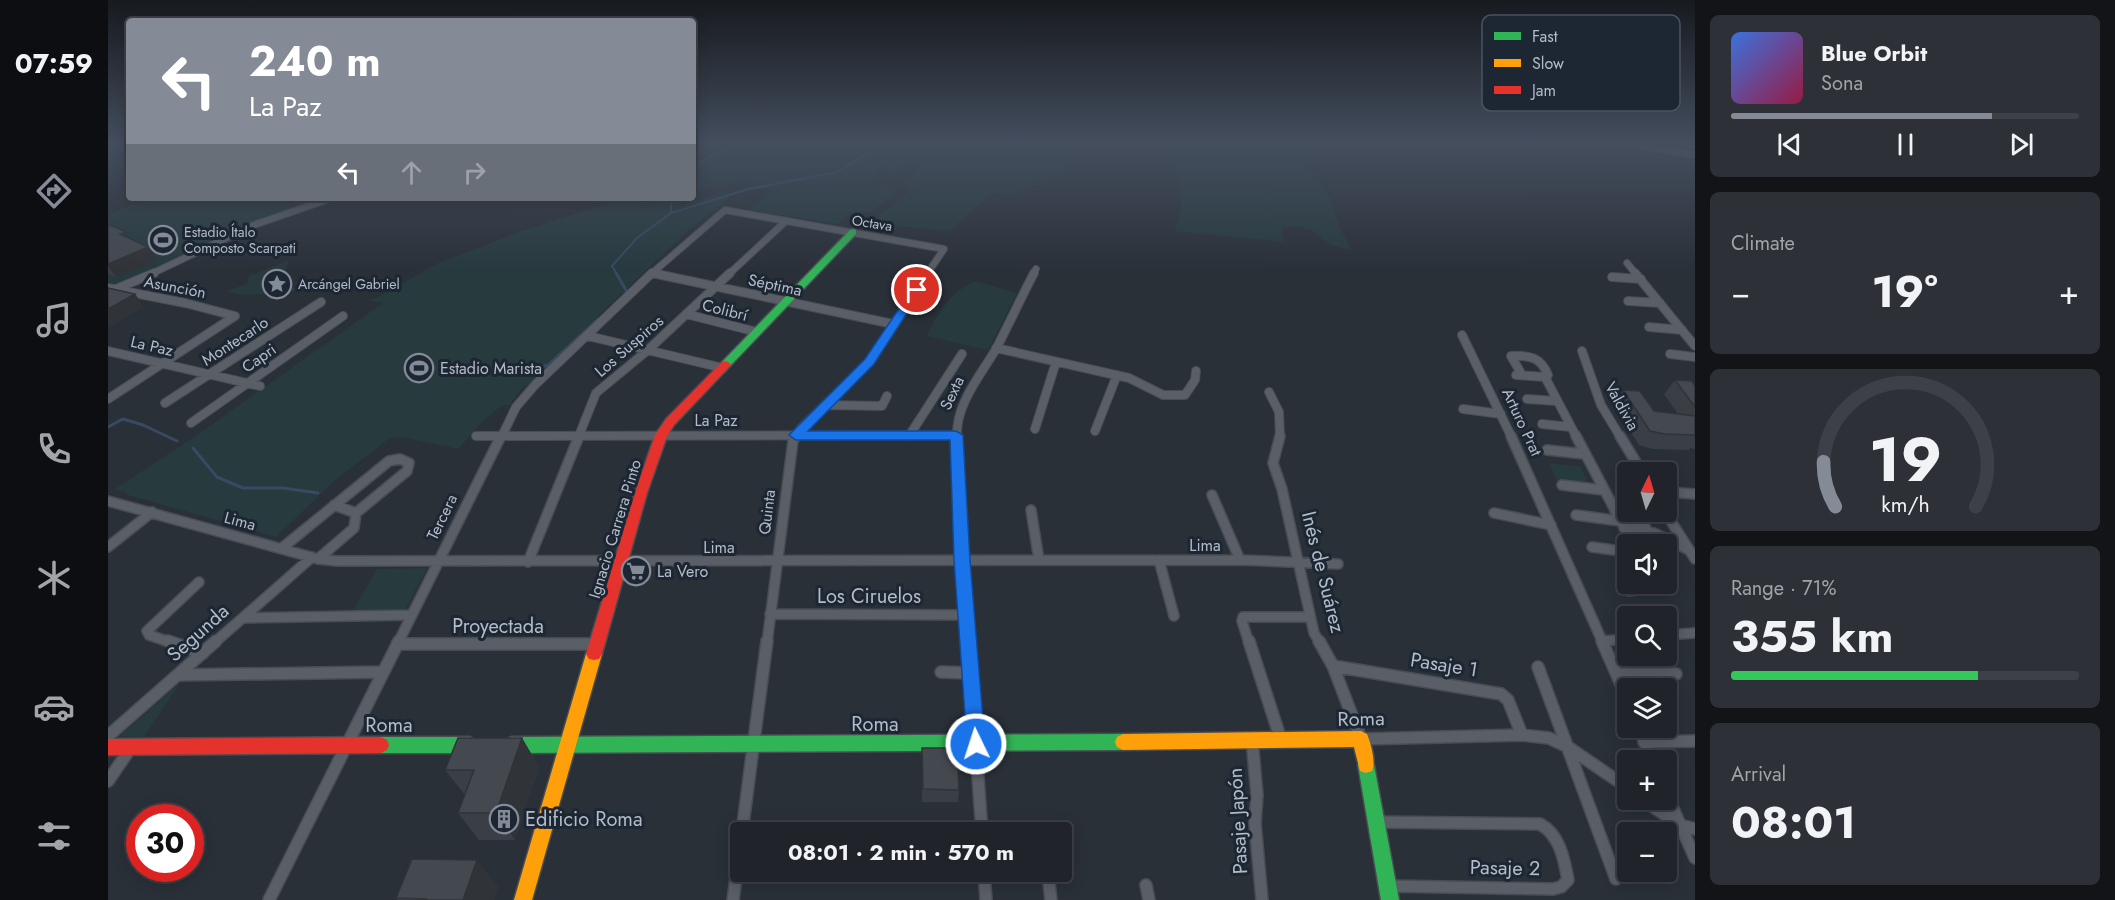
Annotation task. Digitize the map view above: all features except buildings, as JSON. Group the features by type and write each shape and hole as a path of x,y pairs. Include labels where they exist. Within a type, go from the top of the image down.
{"street":[{"path":"110,290 130,285 296,208 321,201"},
{"name":"Octava","path":"725,210 944,249"},
{"name":"Tercera","path":"269,900 523,396 652,273 725,210"},
{"name":"Los Suspiros","path":"528,562 596,393 648,350 786,220"},
{"name":"Ignacio Carrera Pinto","path":"523,900 661,435 670,422 853,232"},
{"path":"796,435 870,362 944,249"},
{"path":"1627,263 1695,346"},
{"name":"Sexta","path":"981,822 962,560 956,424 971,389 996,348 1036,269"},
{"name":"Séptima","path":"652,273 893,324"},
{"path":"1612,277 1641,279"},
{"name":"Asunción","path":"110,290 185,303 235,316 162,364"},
{"path":"1628,300 1660,303"},
{"name":"Montecarlo","path":"165,403 321,302"},
{"name":"Colibrí","path":"686,314 757,332"},
{"name":"Capri","path":"191,423 343,316"},
{"path":"1649,327 1682,330"},
{"name":"Arturo Prat","path":"1462,335 1501,414 1619,678"},
{"path":"588,336 723,368"},
{"path":"996,348 1117,375 1139,382 1163,395 1185,395 1190,390 1196,371"},
{"name":"Valdivia","path":"1582,351 1601,405 1636,462"},
{"name":"La Paz","path":"109,352 260,386"},
{"path":"909,436 962,354"},
{"path":"1670,354 1695,357"},
{"path":"1511,356 1541,359 1548,374 1545,377 1519,375 1511,356"},
{"path":"1035,429 1056,362"},
{"path":"108,399 162,364"},
{"path":"1095,431 1117,375"},
{"path":"1545,377 1627,534"},
{"path":"108,388 122,390"},
{"name":"Inés de Suárez","path":"1269,392 1279,412 1280,436 1274,463 1299,561 1310,617 1314,633 1333,666 1361,738 1389,900"},
{"path":"825,405 882,406 887,396"},
{"path":"1527,399 1556,401"},
{"path":"1463,409 1501,414"},
{"path":"1542,424 1570,426"},
{"name":"Quinta","path":"743,822 793,441 796,435"},
{"name":"La Paz","path":"476,436 956,435"},
{"path":"1547,450 1584,454"},
{"path":"282,548 334,505 388,461 400,459 409,463 407,471 356,513 334,505"},
{"path":"1562,485 1603,490"},
{"path":"1677,493 1695,494"},
{"path":"1212,495 1240,560"},
{"name":"Lima","path":"108,501 315,558 336,561 1240,560 1338,564"},
{"path":"1031,510 1039,560"},
{"path":"1614,511 1689,550"},
{"path":"108,547 152,512"},
{"name":"Segunda","path":"108,736 243,618 354,528 356,513"},
{"path":"1494,513 1551,525"},
{"path":"1576,516 1654,533"},
{"path":"1671,522 1695,559"},
{"path":"1592,547 1617,550"},
{"path":"1160,560 1174,616"},
{"path":"199,582 147,631 149,635 203,653"},
{"name":"Los Ciruelos","path":"770,614 967,615"},
{"path":"243,618 412,615"},
{"path":"1281,740 1242,621 1243,617 1248,616 1310,617"},
{"path":"1677,634 1695,633"},
{"path":"1603,641 1617,640"},
{"name":"Proyectada","path":"398,644 599,644"},
{"name":"Pasaje 1","path":"1333,666 1501,694 1508,700 1522,735"},
{"path":"1538,667 1616,879"},
{"path":"178,675 383,672"},
{"path":"940,672 971,673"},
{"path":"1617,674 1676,674"},
{"name":"Roma","path":"503,745 976,744 1522,735 1549,738 1568,747 1617,780"},
{"path":"1642,738 1648,750"},
{"name":"Pasaje Japón","path":"1252,739 1257,795 1255,823 1262,900"},
{"path":"1644,742 1695,741"},
{"name":"Roma","path":"108,747 479,745"},
{"path":"108,781 130,748"},
{"path":"1658,810 1680,825 1695,830"},
{"path":"1673,810 1695,858"},
{"name":"Pasaje 2","path":"1376,822 1540,824 1547,826 1555,836 1568,880 1561,887 1553,889 1387,886"},
{"path":"733,900 735,882"},
{"path":"985,882 986,900"},
{"path":"1049,883 1051,900"},
{"path":"1146,885 1149,900"}],"green space":[{"path":"696,186 722,186 703,190 696,194"},
{"path":"746,186 886,186 896,194 870,212 849,213 839,224 749,210 772,189 743,189"},
{"path":"906,186 1031,186 1009,197 992,193 949,231 885,225 878,216 913,189"},
{"path":"1180,186 1322,186 1332,201 1336,219 1351,250 1332,245 1311,230 1301,227 1284,227 1281,234 1284,242 1174,231 1180,210"},
{"name":"Estadio Marista","path":"734,191 725,202 692,227 556,356 535,380 521,389 510,405 503,405 484,420 458,449 402,437 390,438 334,481 276,537 125,494 126,492 115,489 200,433 383,303 367,300 378,297 436,264 519,232 616,201 647,201 645,205 648,207 651,201 685,201 682,205"},
{"name":"Estadio Ítalo Composto Scarpati","path":"139,201 315,201 269,217 123,284 108,283 108,215"},
{"path":"289,260 280,285 298,288 295,291 248,295 225,292 248,283 249,276"},
{"path":"976,281 1017,293 988,350 927,336 940,311 952,297"},
{"path":"1549,463 1581,467 1589,486 1557,482"},
{"path":"427,568 404,612 352,612 377,569"},
{"path":"180,683 144,737 120,736"}],"waterway":[{"path":"671,213 765,186"},
{"path":"671,201 671,213"},
{"path":"617,274 612,266 637,238 671,213"},
{"path":"616,273 627,292 625,294"},
{"path":"535,369 548,365 598,319"},
{"path":"108,427 123,419 143,425 177,441"},
{"path":"193,448 217,477 243,488 283,488 318,493"}],"traffic: fast":[{"path":"726,364 853,232"},
{"path":"511,745 1123,742"},
{"path":"381,745 470,745"},
{"path":"1366,765 1390,900"}],"traffic: slow":[{"path":"523,900 594,654"},
{"path":"1123,742 1361,739 1366,765"}],"traffic: jam":[{"path":"594,654 641,493 661,435 670,422 726,364"},
{"path":"108,747 381,745"}],"place":[{"name":"Estadio Ítalo Composto Scarpati","path":"163,240"},
{"name":"Arcángel Gabriel","path":"277,284"},
{"name":"Estadio Marista","path":"419,368"},
{"name":"La Vero","path":"636,571"},
{"name":"Edificio Roma","path":"504,819"}],"route":[{"path":"917,290 870,362 796,435 956,435 962,560 976,744"}]}
